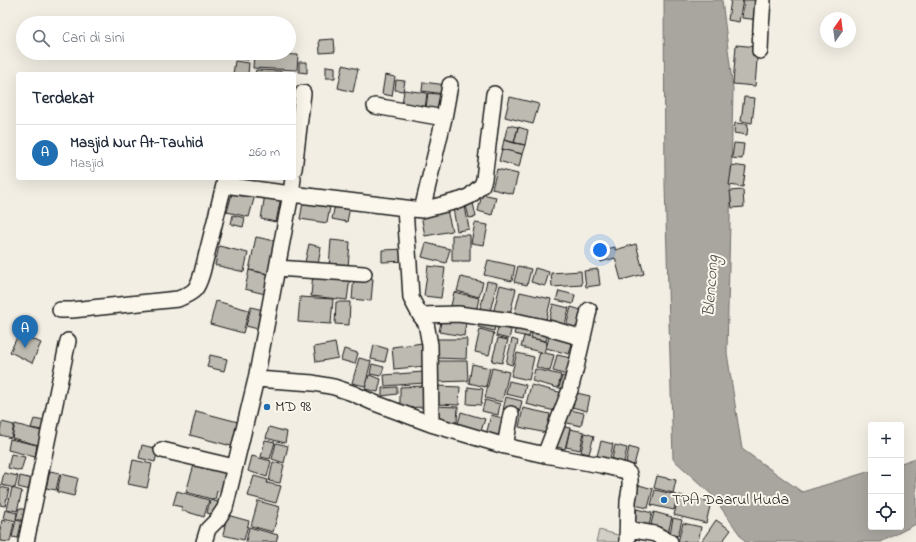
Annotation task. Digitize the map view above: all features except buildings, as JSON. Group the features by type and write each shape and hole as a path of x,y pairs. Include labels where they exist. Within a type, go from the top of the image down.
{"street":[{"path":"760,51 763,0"},
{"path":"422,210 444,118 450,85"},
{"path":"296,152 303,93"},
{"path":"60,310 178,299 192,293 197,287 202,273 225,181 291,194 422,210 461,200 470,196 482,186 484,179 494,94"},
{"path":"375,106 444,118"},
{"path":"204,542 208,529 217,520 225,508 256,379 293,180"},
{"path":"405,208 410,298 426,323 430,344 431,424"},
{"path":"277,268 364,274"},
{"path":"545,455 570,390 590,310"},
{"path":"420,315 458,314 520,322 583,338"},
{"path":"26,542 68,341"},
{"path":"256,379 313,383 334,387 431,424 505,446 626,471 629,474 630,480 628,501 628,536 655,534 670,542"},
{"path":"505,446 511,414"},
{"path":"162,450 234,467"}],"shaded area":[{"path":"599,530 622,536 621,542 596,542"}],"water":[{"name":"Blencong","path":"664,0 722,0 733,89 727,353 742,449 802,492 868,472 868,530 904,530 904,462 916,458 916,524 881,542 745,542 712,495 673,459 665,185"}],"place":[{"name":"Masjid Nur At-Tauhid","path":"25,348"},
{"name":"MD 98","path":"267,407"},
{"name":"TPA Daarul Huda","path":"664,500"}]}
